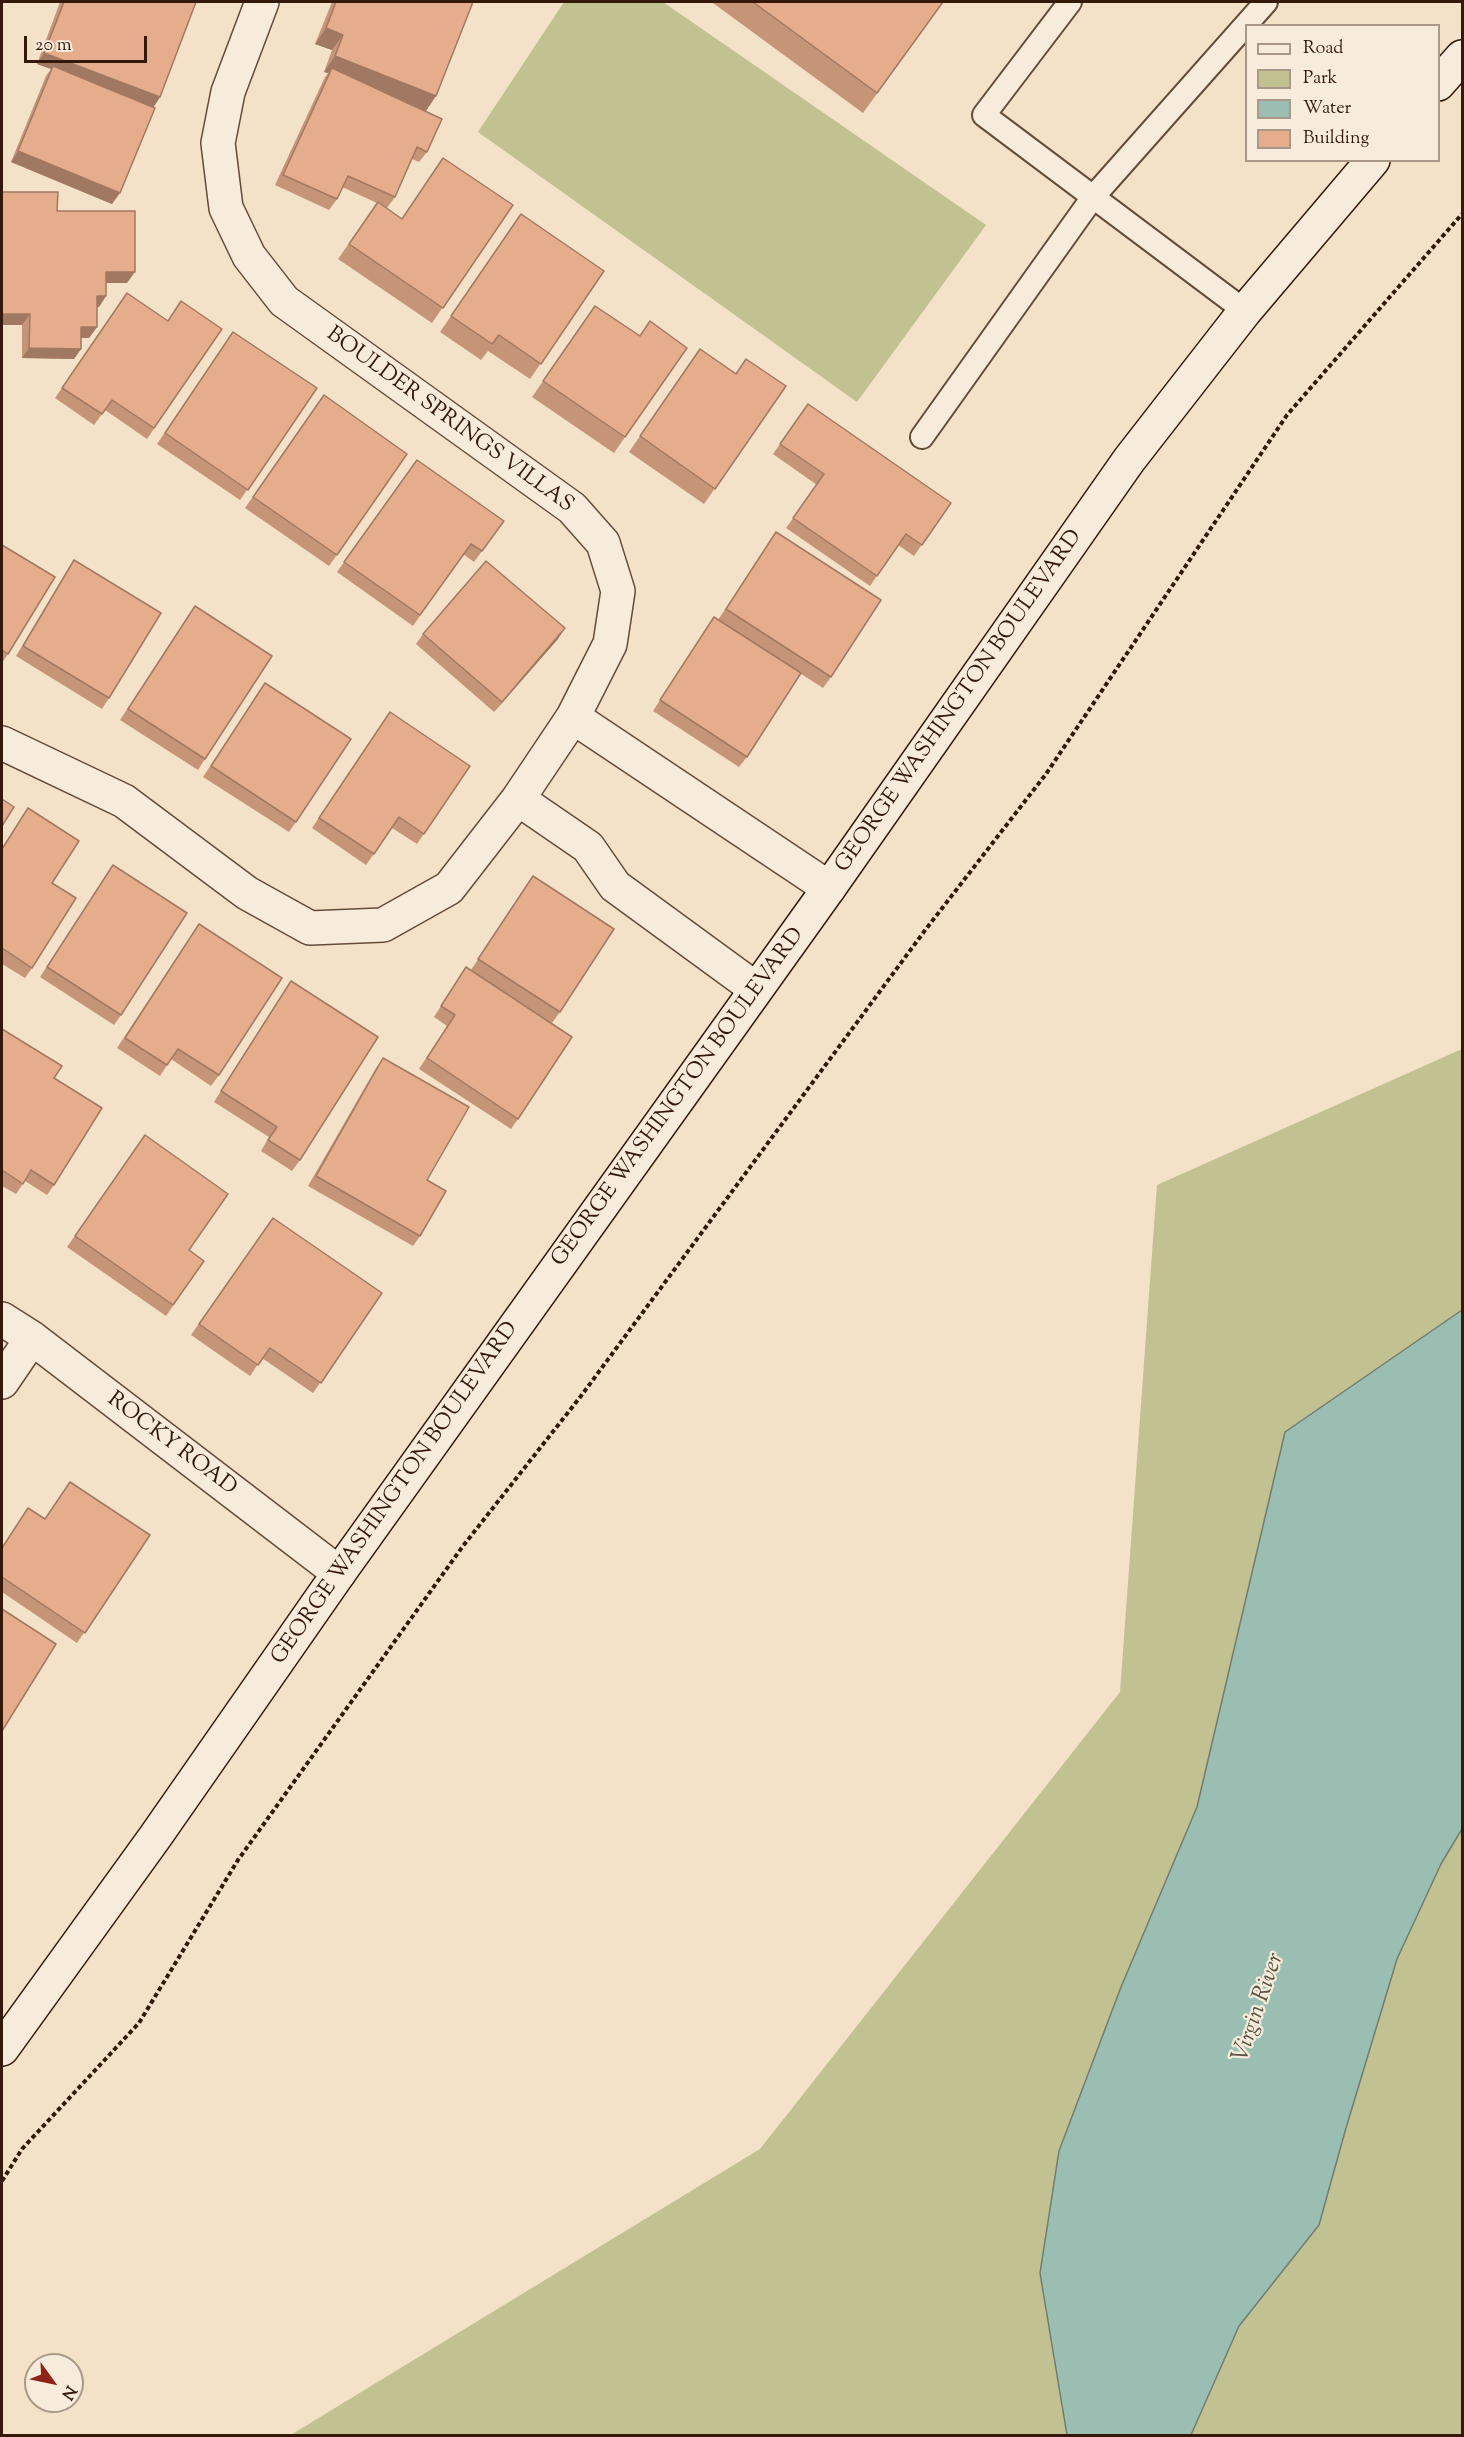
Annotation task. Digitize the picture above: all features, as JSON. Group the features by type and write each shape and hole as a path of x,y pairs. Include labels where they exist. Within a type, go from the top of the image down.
{"street":[{"name":"BOULDER SPRINGS VILLAS","path":"2,743 124,801 247,893 310,928 383,925 448,888 518,799 573,717 610,644 618,591 603,543 572,508 284,301 249,256 226,208 218,143 228,92 262,2"},
{"path":"1440,82 1462,57"},
{"name":"GEORGE WASHINGTON BOULEVARD","path":"2,2049 829,888 1129,460 1245,311 1371,162"},
{"path":"573,717 829,888"},
{"path":"518,799 588,848 615,886 756,989"},
{"name":"ROCKY ROAD","path":"2,1319 32,1338 339,1573"},
{"path":"2,1382 32,1338"}],"lane":[{"path":"1070,2 984,115 1245,311"},
{"path":"1247,24 1266,2"},
{"path":"922,437 1094,197 1245,26"}],"path":[{"path":"2,2181 22,2149 139,2023 238,1860 463,1546 581,1396 926,929 1046,774 1287,415 1462,214"}],"green space":[{"path":"564,2 663,2 986,225 857,402 478,132"},
{"path":"1462,1049 1462,1310 1285,1432 1197,1807 1121,1987 1059,2151 1040,2274 1067,2435 289,2436 760,2149 1120,1692 1157,1185"},
{"path":"1462,1829 1462,2435 1191,2436 1239,2326 1319,2225 1397,1959 1441,1864"}],"water":[{"name":"Virgin River","path":"1462,1310 1462,1829 1441,1864 1397,1959 1319,2225 1239,2326 1191,2435 1067,2435 1040,2273 1059,2151 1121,1987 1197,1807 1285,1432"}],"building":[{"path":"64,2 196,2 160,97 44,53"},
{"path":"336,2 473,2 436,96 335,56 343,35 326,28"},
{"path":"753,2 943,2 877,93"},
{"path":"53,66 155,108 120,193 18,151"},
{"path":"332,68 442,119 427,152 417,147 395,197 348,176 337,199 283,175"},
{"path":"443,158 513,205 443,308 349,244 378,202 402,219"},
{"path":"2,192 58,192 57,211 135,211 135,272 106,272 106,296 97,296 97,327 81,327 81,349 29,348 30,314 2,314"},
{"path":"521,214 604,271 541,364 499,335 492,344 451,316"},
{"path":"127,293 168,321 181,301 222,329 154,428 112,400 102,414 62,388"},
{"path":"595,306 640,336 650,321 687,348 625,437 543,381"},
{"path":"233,332 317,388 248,490 165,433"},
{"path":"700,349 736,374 746,359 786,386 715,489 640,436"},
{"path":"324,395 407,454 337,555 253,497"},
{"path":"808,404 951,503 922,545 906,534 877,576 793,518 824,474 780,444"},
{"path":"417,460 504,521 482,551 471,544 420,615 344,562"},
{"path":"776,532 881,600 831,677 726,609"},
{"path":"2,545 55,577 8,654 2,650"},
{"path":"74,560 161,613 109,698 23,646"},
{"path":"486,561 565,628 502,702 423,634"},
{"path":"195,606 272,656 205,759 128,709"},
{"path":"714,617 801,673 747,757 660,700"},
{"path":"265,683 351,739 296,822 211,766"},
{"path":"390,712 470,766 424,834 399,817 374,854 319,818"},
{"path":"2,799 14,807 2,826"},
{"path":"28,808 79,841 52,883 76,898 32,968 2,948 2,849"},
{"path":"113,865 187,913 121,1015 47,967"},
{"path":"533,876 614,929 560,1012 478,959"},
{"path":"199,924 282,978 219,1075 178,1049 167,1065 125,1038"},
{"path":"466,967 572,1037 518,1119 427,1058 455,1015 441,1006"},
{"path":"291,981 378,1037 300,1160 268,1140 277,1127 221,1091"},
{"path":"2,1029 62,1066 54,1078 102,1108 54,1185 31,1170 23,1184 2,1170"},
{"path":"383,1058 469,1107 427,1180 446,1191 420,1236 316,1176"},
{"path":"145,1135 228,1194 189,1250 204,1261 173,1305 75,1236"},
{"path":"273,1218 382,1293 321,1383 270,1348 258,1365 199,1324"},
{"path":"70,1482 150,1535 85,1633 2,1577 2,1548 28,1508 45,1519"},
{"path":"2,1609 56,1644 2,1731"}]}
